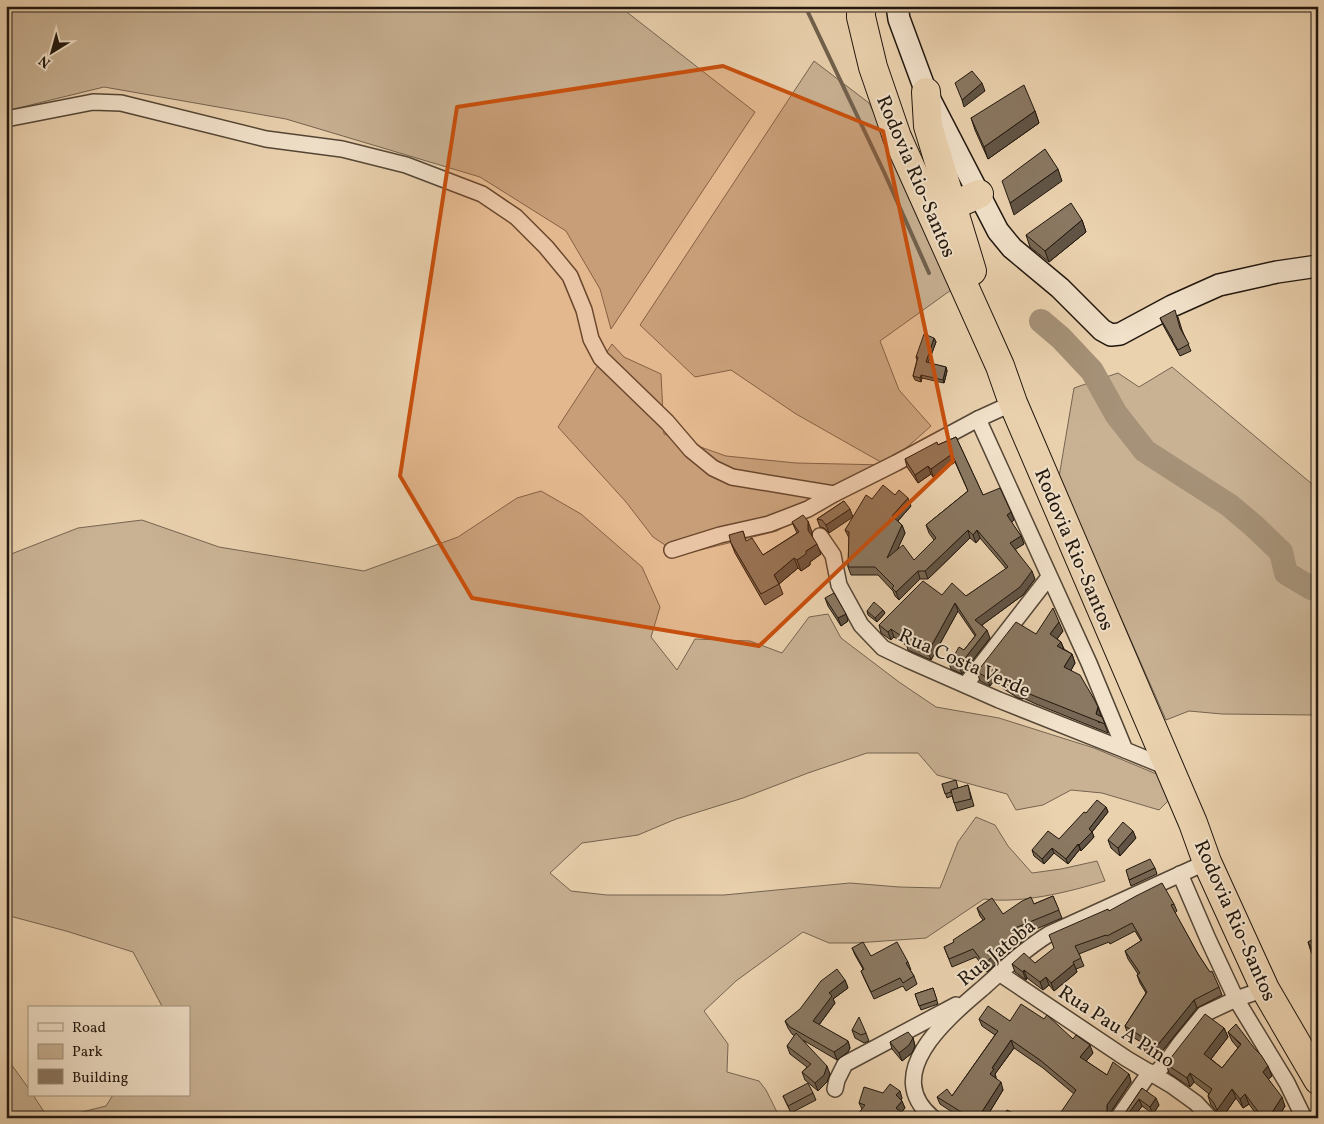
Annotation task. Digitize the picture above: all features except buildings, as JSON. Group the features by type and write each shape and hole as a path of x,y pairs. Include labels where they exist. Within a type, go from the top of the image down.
{"highway":[{"name":"Rodovia Rio-Santos","path":"861,6 861,18 873,68 896,137 1000,366 1013,403 1193,823 1207,862 1265,989 1318,1080"},
{"path":"926,92 928,126 954,205 1000,366"},
{"path":"954,205 980,194"}],"street":[{"path":"897,6 899,19 926,92 998,231 1012,248 1060,288 1102,330 1111,335 1120,334 1172,306 1219,286 1277,272 1318,266"},
{"path":"6,119 93,102 121,103 266,138 351,151 406,165 482,194 516,217 546,247 570,276 584,310 591,339 601,358 667,422 691,450 713,468 732,477 834,494"},
{"path":"672,550 720,535 769,524 808,509 978,419 1013,403"},
{"path":"978,419 1125,750"},
{"name":"Rua Costa Verde","path":"820,536 833,555 840,585 861,626 883,648 1008,703 1169,768"},
{"path":"966,684 1049,576"},
{"name":"Rua Jatobá","path":"934,1118 916,1095 914,1084 916,1065 926,1044 957,1010 1031,945 1049,934 1098,910 1130,898 1207,862"},
{"path":"1180,874 1236,999 1287,1083 1304,1118"},
{"name":"Rua Pau A Pino","path":"999,973 1128,1059 1153,1073 1196,1104 1210,1118"},
{"path":"1118,1118 1153,1073 1168,1060 1204,1014 1236,999 1265,989"},
{"path":"835,1089 836,1080 845,1064 973,996"}],"highlighted area":[{"path":"723,66 883,131 953,461 759,646 472,598 400,476 457,107"}],"green space":[{"path":"6,6 619,6 755,112 611,329 600,289 566,231 480,177 286,119 104,87 6,111"},
{"path":"814,61 869,103 958,285 880,341 899,390 931,426 887,465 777,531 680,555 653,537 626,502 558,427 612,344 624,357 661,374 664,434 726,456 796,463 886,465 796,414 731,370 695,377 640,325"},
{"path":"1172,367 1318,489 1318,721 1314,715 1222,714 1189,711 1166,720 1059,477 1074,388 1118,373 1139,387"},
{"path":"541,491 581,514 642,567 660,607 651,637 677,670 695,639 750,641 782,653 809,617 828,614 841,638 899,682 936,707 999,718 1094,748 1159,775 1172,797 1159,810 1102,793 1071,790 1043,805 1016,810 1007,794 937,775 918,753 867,753 743,798 676,819 638,835 582,843 550,873 571,891 607,895 724,895 850,883 940,888 958,842 976,817 995,825 1008,846 1032,873 1097,861 1105,881 1061,893 1029,898 1013,900 984,899 926,938 829,943 803,932 736,981 704,1011 728,1044 727,1072 759,1081 766,1090 780,1118 58,1118 106,1106 112,1096 190,1096 190,1006 162,1006 133,952 6,915 6,556 78,528 142,520 219,547 364,571 458,537 517,498"},
{"path":"6,1057 28,1088 28,1096 34,1096 48,1118 6,1118"}],"waterway":[{"path":"805,6 884,172 929,273"},
{"path":"1041,321 1061,338 1092,371 1116,414 1145,451 1229,505 1281,552 1286,573 1311,588 1318,589"}]}
